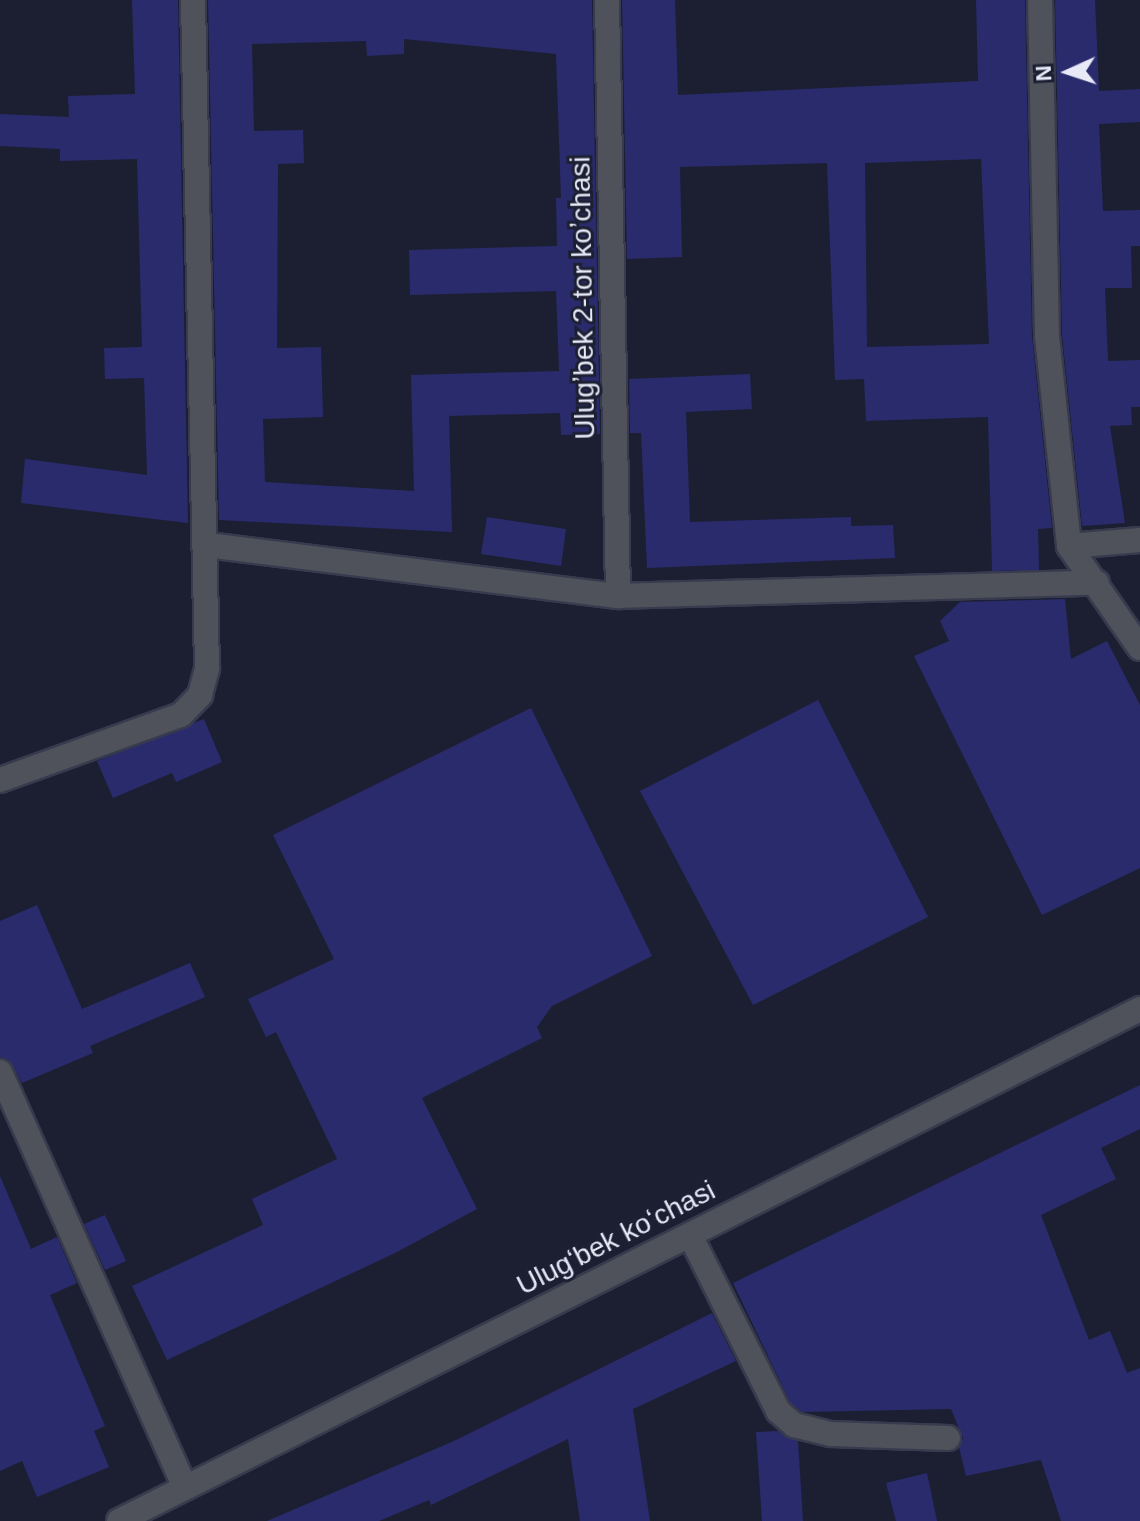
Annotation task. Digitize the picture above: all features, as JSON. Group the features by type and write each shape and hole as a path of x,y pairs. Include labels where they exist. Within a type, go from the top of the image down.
{"street":[{"path":"0,780 181,715 200,695 207,668 207,545 193,0"},
{"name":"Ulugʼbek 2-tor koʼchasi","path":"607,0 618,596"},
{"path":"1040,0 1047,336 1069,546 1140,648"},
{"path":"1069,546 1140,540"},
{"path":"207,545 618,596 1097,583"},
{"name":"Ulugʻbek koʻchasi","path":"127,1519 1140,1009"},
{"path":"0,1072 185,1488"},
{"path":"690,1235 778,1411 794,1425 831,1434 948,1438"}],"building":[{"path":"132,0 178,0 188,523 21,503 25,459 147,475 144,378 105,379 104,348 142,347 137,159 60,161 60,149 0,146 0,114 69,117 68,96 135,94"},
{"path":"208,0 592,0 600,434 561,435 560,413 449,416 452,532 219,520","holes":["404,39 556,54 561,198 556,198 557,246 409,250 410,295 556,291 559,371 411,375 414,491 265,482 263,419 323,417 321,347 277,348 278,164 304,163 303,130 254,131 252,44 366,41 367,56 404,54"]},
{"path":"622,0 675,0 678,95 978,81 976,0 1025,0 1032,336 1052,528 1038,529 1039,570 992,571 988,417 866,421 864,379 835,380 827,163 680,167 682,257 627,259","holes":["981,159 989,344 867,347 865,163"]},
{"path":"1055,0 1095,0 1099,91 1140,89 1140,122 1099,124 1103,211 1140,210 1140,246 1131,246 1132,288 1105,288 1108,361 1140,360 1140,407 1131,407 1132,425 1110,426 1125,523 1082,526 1062,335"},
{"path":"750,374 752,409 686,412 690,522 851,517 851,526 893,525 895,558 647,568 641,433 630,433 629,379"},
{"path":"487,517 566,529 561,566 481,554"},
{"path":"1065,599 1071,659 1107,641 1140,705 1140,868 1042,915 914,656 949,641 940,621 960,602"},
{"path":"818,700 928,917 753,1005 640,791"},
{"path":"531,708 652,956 552,1006 537,1027 542,1038 422,1098 477,1209 395,1253 167,1360 132,1286 263,1225 252,1199 337,1159 276,1032 266,1037 248,999 334,959 273,835"},
{"path":"204,719 222,762 176,782 172,773 113,798 97,761"},
{"path":"37,905 82,1009 190,963 205,997 90,1046 93,1053 22,1083 9,1060 0,1057 0,921"},
{"path":"1140,1085 1140,1129 1101,1148 1116,1179 1041,1215 1089,1340 1110,1331 1127,1373 1140,1368 1140,1521 1061,1521 1041,1460 966,1476 959,1447 963,1438 951,1409 802,1412 790,1402 733,1283"},
{"path":"0,1176 31,1249 57,1237 77,1283 50,1295 105,1426 94,1431 109,1467 37,1497 22,1461 0,1471"},
{"path":"105,1215 126,1261 105,1270 84,1224"},
{"path":"712,1313 736,1361 633,1409 650,1521 580,1521 568,1439 431,1505 429,1500 379,1521 267,1521 454,1441"},
{"path":"778,1431 798,1441 803,1521 762,1521 756,1432"},
{"path":"927,1473 937,1521 896,1521 886,1483"}]}
